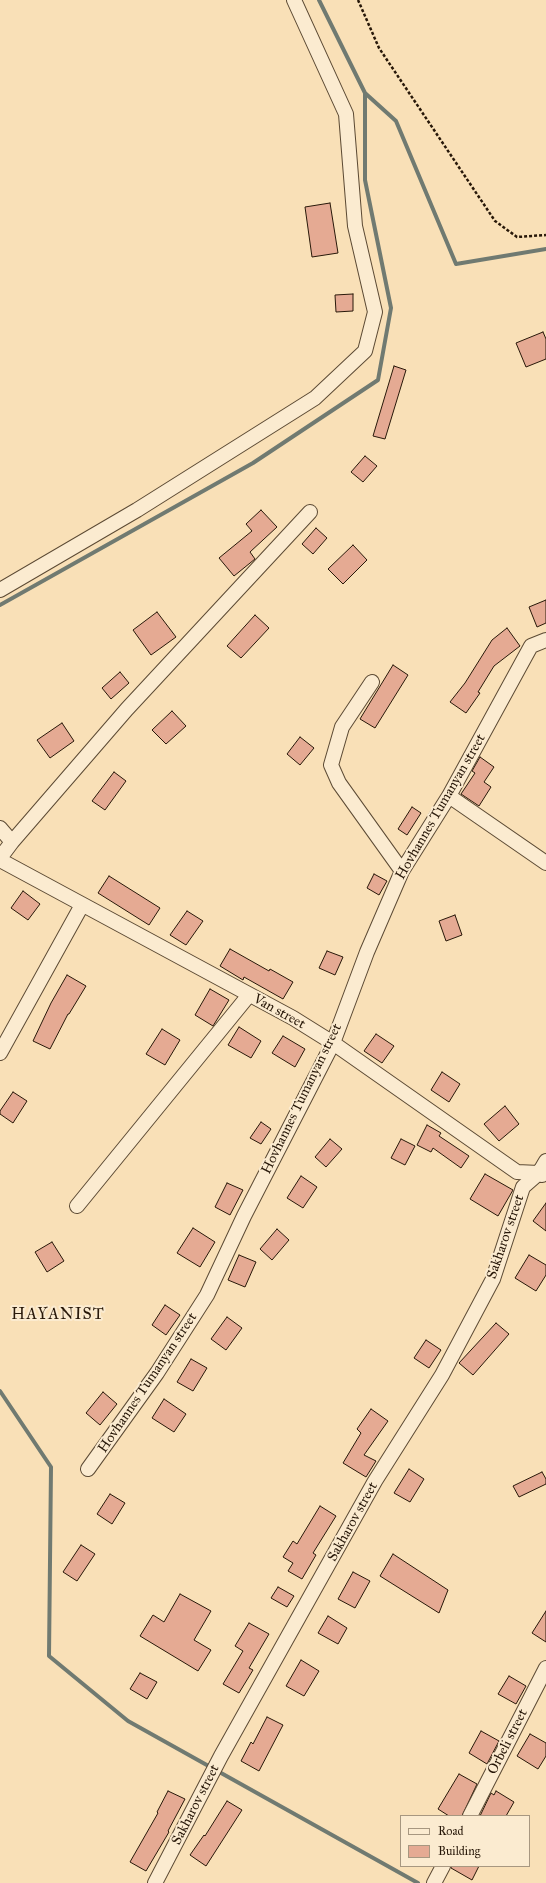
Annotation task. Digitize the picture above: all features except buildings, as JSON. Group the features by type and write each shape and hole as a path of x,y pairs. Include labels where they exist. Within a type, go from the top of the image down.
{"street":[{"path":"0,590 137,510 315,398 365,351 375,312 355,226 346,114 294,0"},
{"path":"0,859 12,842 127,709 310,512"},
{"name":"Hovhannes Tumanyan street","path":"88,1469 157,1373 208,1295 244,1216 333,1043 368,952 402,871 449,796 531,646 546,640"},
{"path":"372,682 342,727 331,765 339,782 402,871"},
{"path":"449,796 546,863"},
{"path":"0,828 12,842"},
{"name":"Van street","path":"0,859 82,905 293,1018 333,1043 517,1172 544,1171"},
{"path":"0,1053 82,905"},
{"path":"77,1206 249,995"},
{"name":"Sakharov street","path":"155,1883 217,1763 375,1481 442,1375 493,1279 524,1187 544,1171"},
{"name":"Orbeli street","path":"471,1815 546,1668"},
{"path":"434,1883 442,1867"}],"path":[{"path":"358,0 379,48 496,221 517,237 546,235"}],"waterway":[{"path":"319,0 365,93 396,121 456,264 546,249"},
{"path":"0,605 253,463 378,380 391,308 365,180 365,93"},
{"path":"0,1391 51,1467 49,1656 128,1721 418,1883"}],"district":[{"name":"HAYANIST","path":"58,1315"}]}
